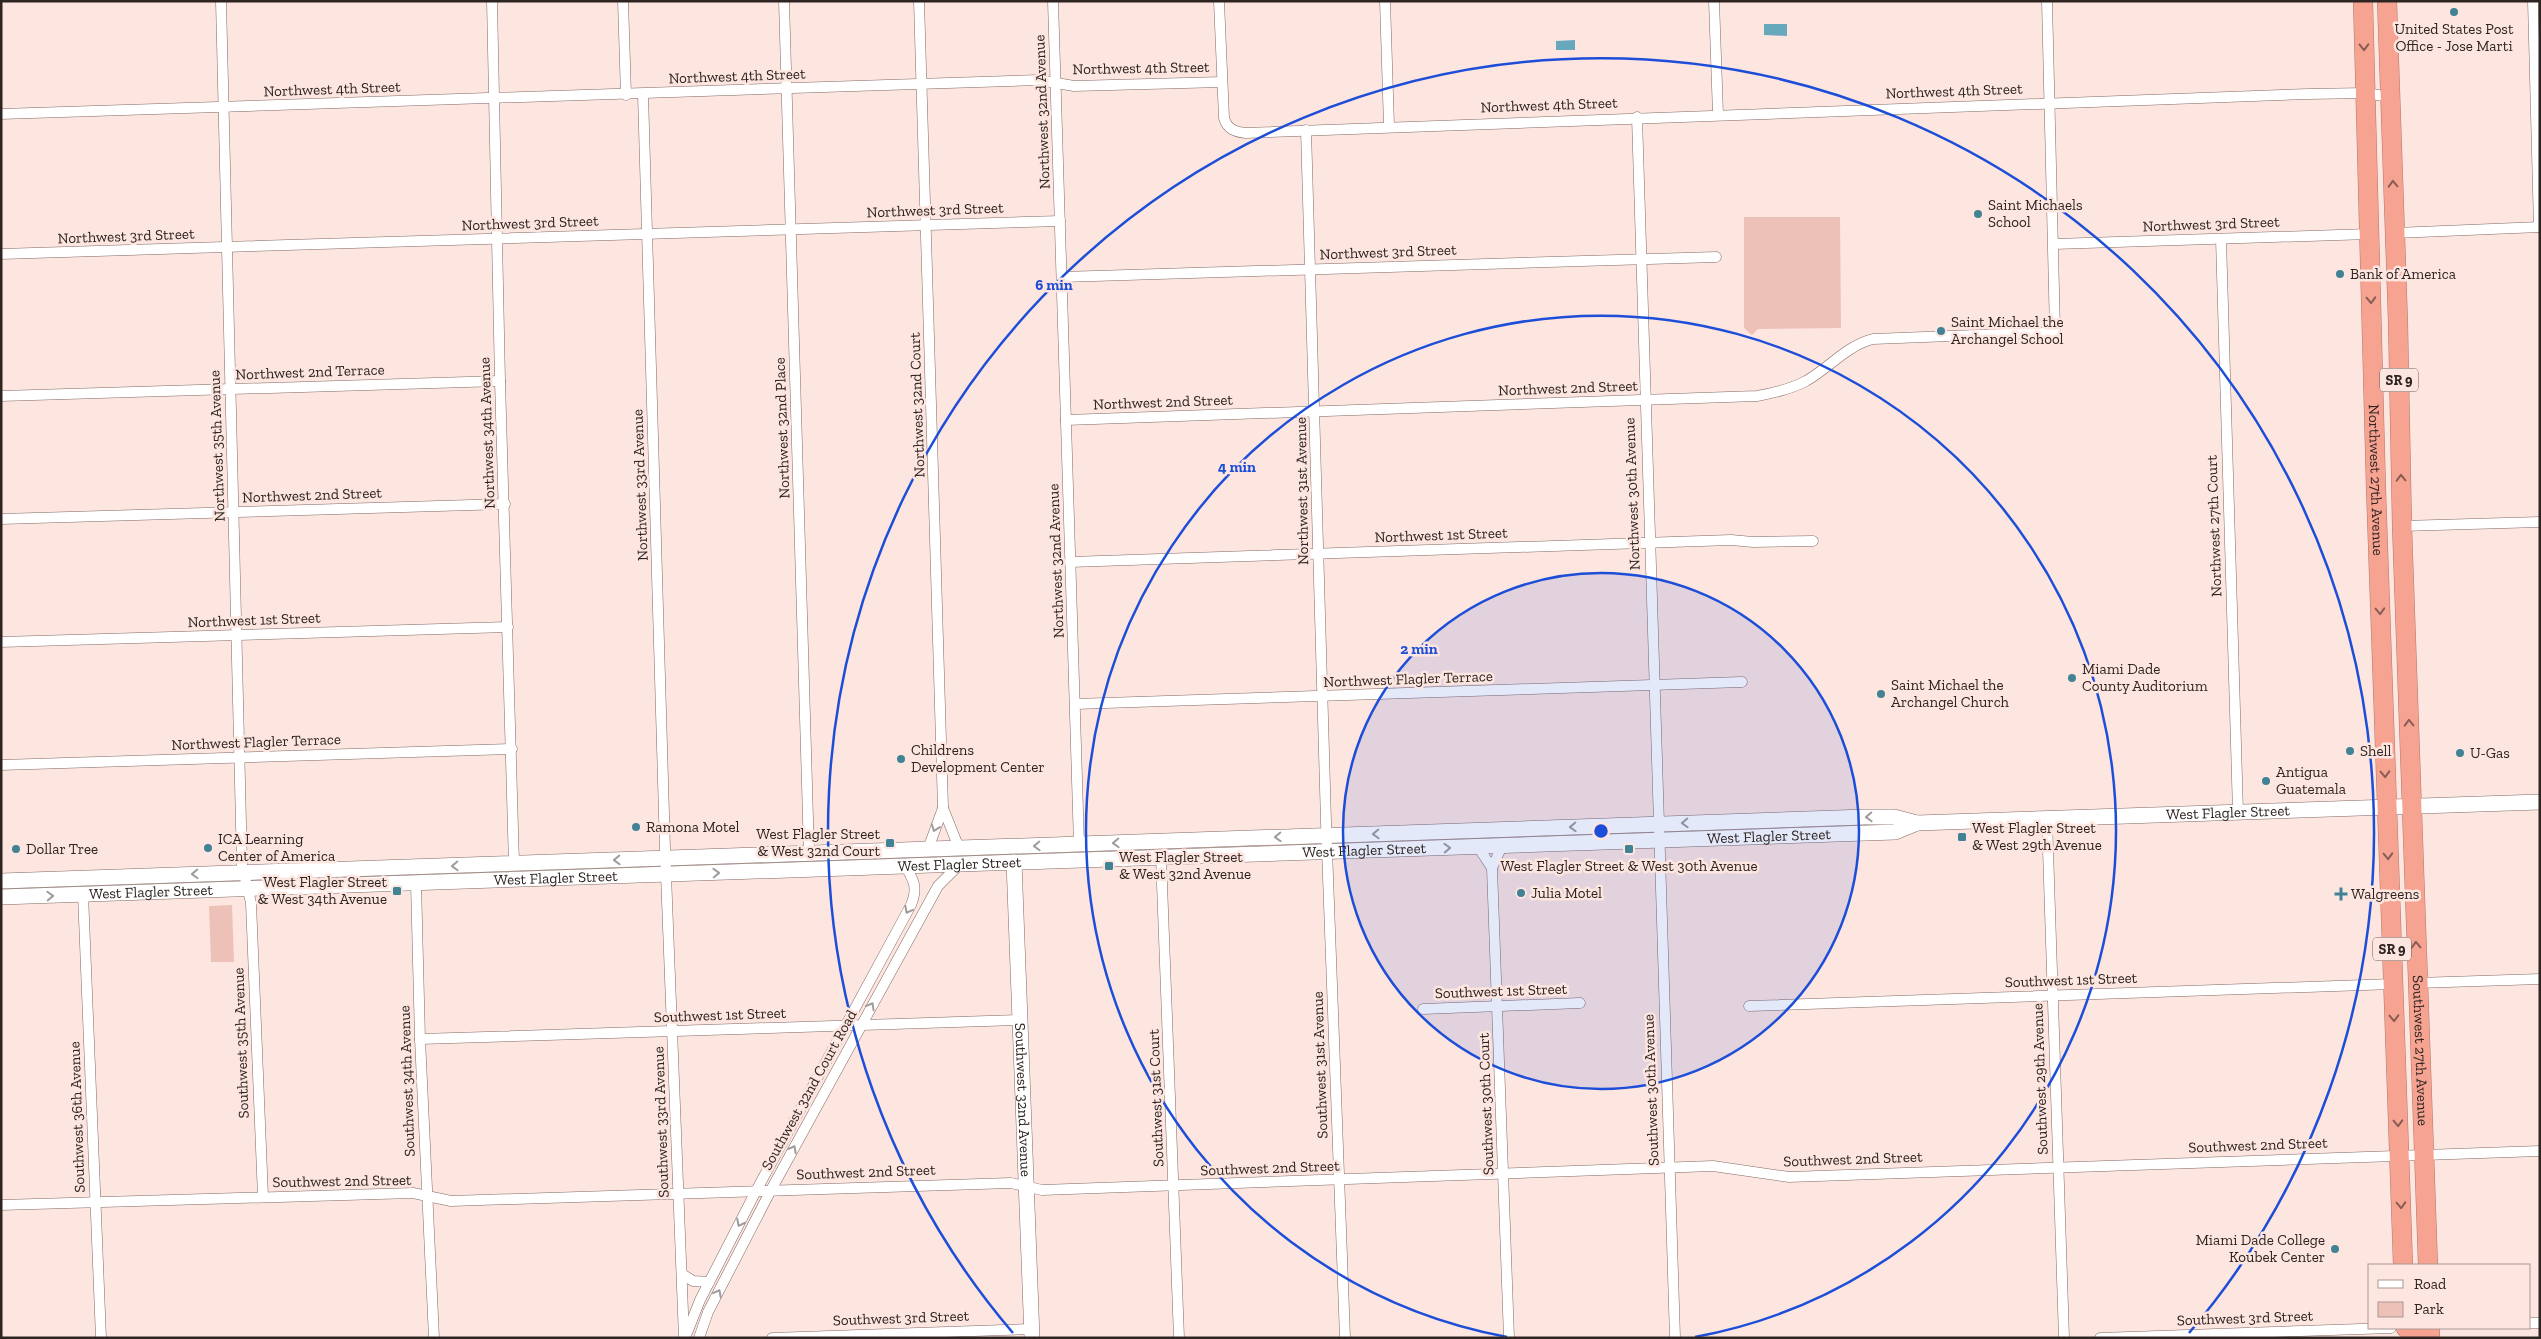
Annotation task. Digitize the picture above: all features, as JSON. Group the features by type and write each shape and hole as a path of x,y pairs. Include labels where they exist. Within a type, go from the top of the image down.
{"highway":[{"name":"Northwest 27th Avenue","path":"2363,1 2386,807"},
{"name":"Northwest 27th Avenue","path":"2387,1 2412,806"},
{"path":"2367,145 2377,169 2380,218 2387,230 2395,233"},
{"path":"2369,234 2384,248 2389,318 2391,326 2398,330"},
{"path":"2377,504 2402,526 2378,544"},
{"name":"Southwest 27th Avenue","path":"2412,806 2428,1264"},
{"name":"Southwest 27th Avenue","path":"2386,807 2403,1264"},
{"path":"2406,1329 2418,1338"}],"main road":[{"name":"West Flagler Street","path":"1,881 1894,816 1917,823 2540,802"},
{"path":"1790,835 1806,829 1818,819"},
{"name":"West Flagler Street","path":"1,897 1895,832 1917,823"},
{"path":"1079,844 1092,859"},
{"path":"995,847 1014,862"},
{"name":"Southwest 32nd Avenue","path":"1014,862 1031,1333"}],"street":[{"name":"Northwest 35th Avenue","path":"221,1 230,389 235,512 239,758 244,873 248,888"},
{"name":"Northwest 34th Avenue","path":"492,1 500,381 514,864"},
{"path":"623,1 626,95"},
{"name":"Northwest 32nd Place","path":"784,1 809,854"},
{"name":"Northwest 32nd Court","path":"919,1 943,808 959,848"},
{"name":"Northwest 32nd Avenue","path":"1053,1 1079,844"},
{"path":"1219,1 1222,82"},
{"path":"1385,1 1389,126"},
{"path":"1714,1 1718,114"},
{"path":"2047,1 2054,244"},
{"path":"2395,233 2539,226 2533,1"},
{"name":"Northwest 4th Street","path":"1,114 1039,80 1074,86 1222,82 1224,118 1233,131 1246,133 1389,126 2365,92 2390,97"},
{"name":"Northwest 33rd Avenue","path":"643,94 667,875"},
{"name":"Northwest 30th Avenue","path":"1637,117 1657,840"},
{"name":"Northwest 31st Avenue","path":"1306,130 1328,851"},
{"name":"Northwest 3rd Street","path":"1,254 1060,221"},
{"name":"Northwest 3rd Street","path":"2054,244 2369,234"},
{"name":"Northwest 27th Court","path":"2220,239 2238,812"},
{"name":"Northwest 2nd Street","path":"1066,420 1744,397 1784,390 1806,380 1849,349 1873,339 2055,332 2054,244"},
{"name":"Northwest 3rd Street","path":"1062,277 1716,257"},
{"name":"Northwest 2nd Terrace","path":"1,396 500,381"},
{"name":"Northwest 2nd Street","path":"1,519 505,504"},
{"path":"2402,526 2540,522"},
{"name":"Northwest 1st Street","path":"1070,562 1731,540 1753,542 1813,541"},
{"name":"Northwest 1st Street","path":"1,642 508,627"},
{"name":"Northwest Flagler Terrace","path":"1075,704 1742,682"},
{"name":"Northwest Flagler Terrace","path":"1,765 512,750"},
{"name":"Northwest 32nd Court","path":"928,849 943,808"},
{"name":"Southwest 29th Avenue","path":"2046,819 2064,1338"},
{"name":"Southwest 30th Avenue","path":"1657,840 1675,1338"},
{"path":"1478,846 1492,868"},
{"name":"Southwest 30th Court","path":"1502,846 1492,868 1509,1338"},
{"name":"Southwest 31st Avenue","path":"1328,851 1345,1338"},
{"name":"Southwest 31st Court","path":"1162,857 1179,1338"},
{"name":"Southwest 32nd Court Road","path":"699,1338 708,1312 771,1190 861,1025 938,886 959,864"},
{"name":"Southwest 32nd Court Road","path":"685,1338 709,1282 756,1191 915,896 915,884 904,866"},
{"name":"Southwest 33rd Avenue","path":"667,875 685,1338"},
{"name":"Southwest 34th Avenue","path":"416,883 420,1039 434,1338"},
{"name":"Southwest 35th Avenue","path":"248,888 263,1197"},
{"name":"Southwest 36th Avenue","path":"83,894 101,1338"},
{"path":"2417,983 2540,979"},
{"name":"Southwest 1st Street","path":"1749,1006 2393,984"},
{"name":"Southwest 1st Street","path":"1423,1009 1580,1003"},
{"name":"Southwest 1st Street","path":"420,1039 1021,1020"},
{"name":"Southwest 2nd Street","path":"1,1205 413,1193 452,1201 1011,1183 1042,1190 1727,1166 1789,1177 2540,1151"},
{"path":"682,1274 693,1281 709,1282"},
{"name":"Southwest 3rd Street","path":"2100,1338 2368,1329"},
{"name":"Southwest 3rd Street","path":"772,1338 1031,1333"}],"green space":[{"path":"1744,217 1840,217 1841,328 1758,329 1752,335 1744,328"},
{"path":"232,905 234,962 211,962 209,906"}],"water":[{"path":"1764,24 1787,24 1787,36 1764,35"},
{"path":"1575,40 1575,50 1556,50 1556,41"}],"place":[{"name":"United States Post Office - Jose Marti","path":"2454,12"},
{"name":"Saint Michaels School","path":"1978,214"},
{"name":"Bank of America","path":"2340,274"},
{"name":"Saint Michael the Archangel School","path":"1941,331"},
{"name":"Miami Dade County Auditorium","path":"2072,678"},
{"name":"Saint Michael the Archangel Church","path":"1881,694"},
{"name":"Shell","path":"2350,751"},
{"name":"U-Gas","path":"2460,753"},
{"name":"Childrens Development Center","path":"901,759"},
{"name":"Antigua Guatemala","path":"2266,781"},
{"name":"Ramona Motel","path":"636,827"},
{"name":"West Flagler Street & West 29th Avenue","path":"1962,837"},
{"name":"West Flagler Street & West 32nd Court","path":"890,843"},
{"name":"ICA Learning Center of America","path":"208,848"},
{"name":"Dollar Tree","path":"16,849"},
{"name":"West Flagler Street & West 30th Avenue","path":"1629,849"},
{"name":"West Flagler Street & West 32nd Avenue","path":"1109,866"},
{"name":"West Flagler Street & West 34th Avenue","path":"397,891"},
{"name":"Julia Motel","path":"1521,893"},
{"name":"Walgreens","path":"2341,894"},
{"name":"Miami Dade College Koubek Center","path":"2335,1249"}]}
